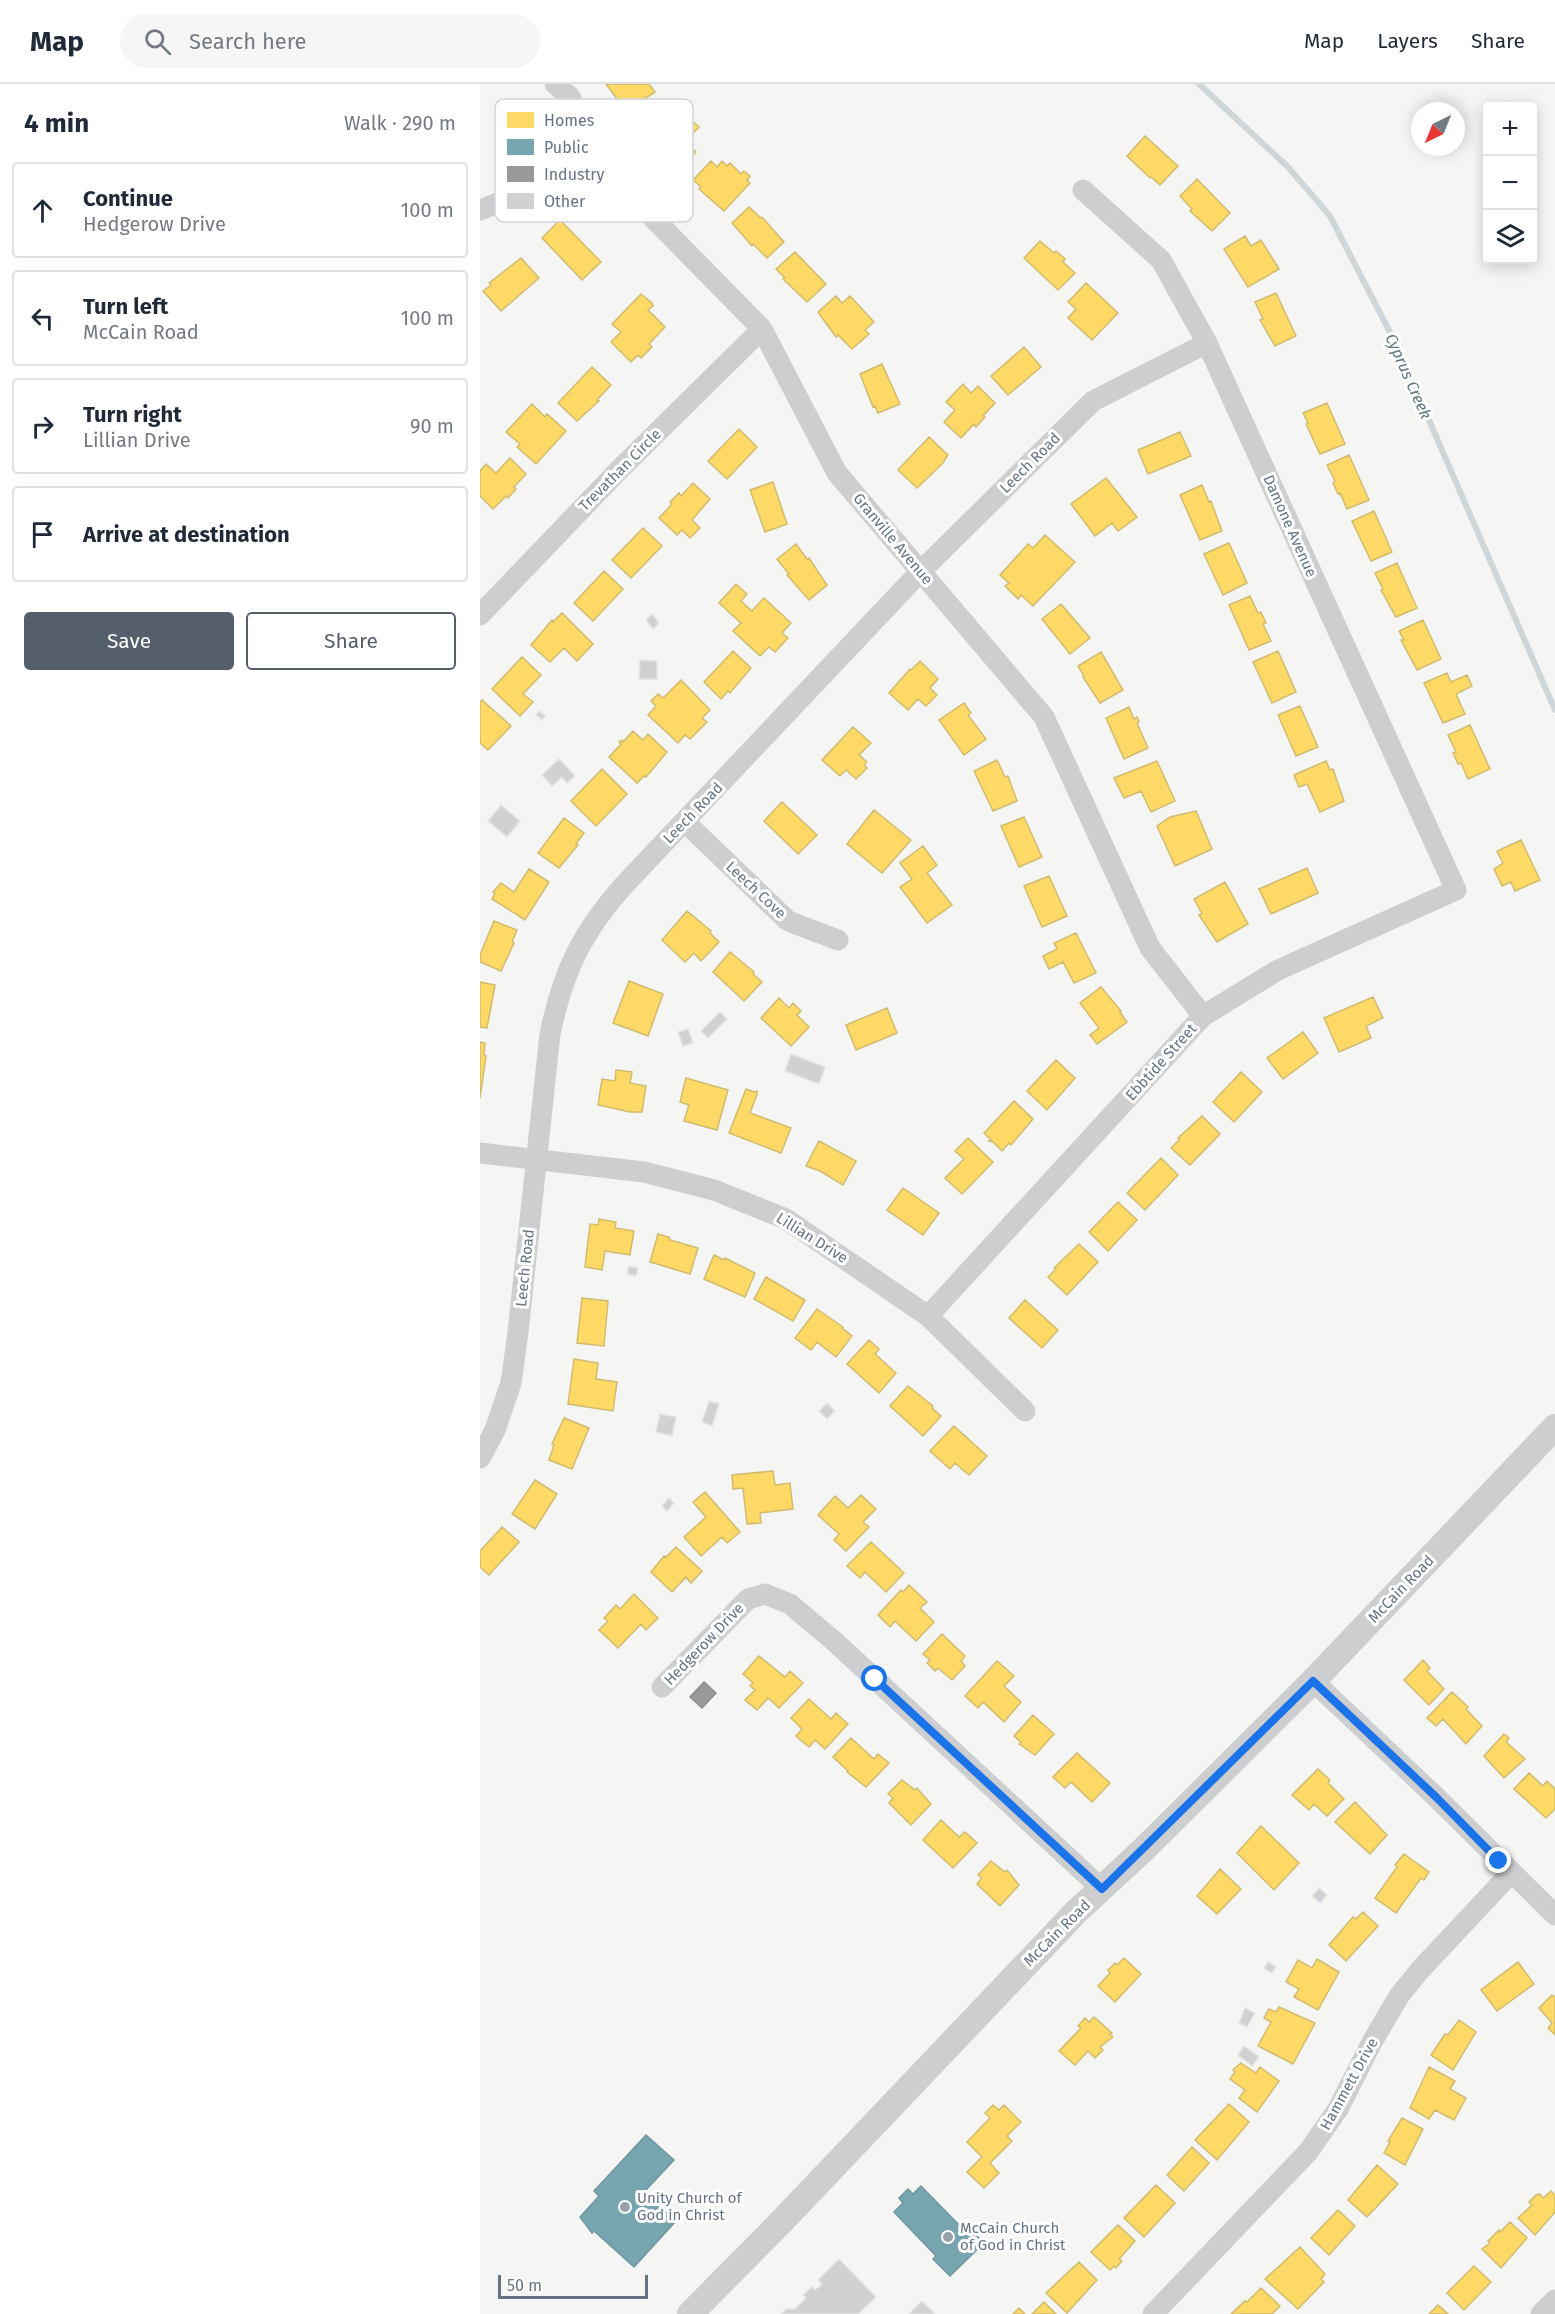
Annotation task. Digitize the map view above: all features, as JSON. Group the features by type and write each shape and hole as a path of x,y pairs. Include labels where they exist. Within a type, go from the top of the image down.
{"street":[{"name":"Granville Avenue","path":"555,84 570,99"},
{"name":"Damone Avenue","path":"1083,190 1161,260 1207,343 1456,890"},
{"path":"480,210 495,204"},
{"name":"Granville Avenue","path":"657,222 762,329 837,473 1044,717 1150,948 1203,1016"},
{"name":"Trevathan Circle","path":"480,615 619,470 762,329"},
{"name":"Leech Road","path":"480,1458 495,1430 511,1383 550,1034 558,997 579,946 605,907 920,572 1093,401 1207,343"},
{"name":"Leech Cove","path":"685,822 788,921 838,940"},
{"name":"Ebbtide Street","path":"928,1316 1203,1016 1278,970 1456,890"},
{"name":"Lillian Drive","path":"480,1153 644,1172 703,1186 786,1219 928,1316 1025,1411"},
{"name":"McCain Road","path":"690,2314 782,2221 1069,1920 1313,1681 1555,1427"},
{"name":"Hedgerow Drive","path":"662,1687 748,1599 765,1594 790,1604 834,1641 1102,1889"},
{"path":"1313,1681 1436,1797 1555,1916"},
{"name":"Hammett Drive","path":"1153,2314 1308,2152 1338,2109 1372,2042 1399,1996 1419,1970 1511,1873"},
{"path":"1541,2314 1555,2300"}],"building: Homes":[{"path":"606,84 649,84 655,92 644,99 617,99"},
{"path":"693,122 699,127 693,133"},
{"path":"1145,136 1178,166 1160,185 1127,156"},
{"path":"711,161 717,167 722,161 727,166 730,163 741,174 744,171 750,176 747,180 750,183 724,211 699,189 701,187 693,180"},
{"path":"1197,179 1230,213 1212,231 1190,211 1192,209 1180,196"},
{"path":"749,207 762,217 784,242 767,258 753,244 752,246 732,223"},
{"path":"558,222 562,222 601,262 582,280 542,238"},
{"path":"1245,236 1251,246 1261,240 1279,269 1248,287 1224,249"},
{"path":"1040,241 1065,259 1063,262 1075,273 1058,290 1024,258"},
{"path":"795,252 826,284 807,302 776,269"},
{"path":"521,258 539,278 501,311 483,291 491,285 489,283"},
{"path":"1086,283 1118,313 1092,340 1068,318 1076,309 1068,302"},
{"path":"1276,293 1296,336 1275,346 1260,320 1263,319 1255,302"},
{"path":"641,294 652,303 653,306 648,310 665,327 649,344 652,347 641,358 638,355 631,362 611,342 621,332 612,324"},
{"path":"836,296 842,303 850,296 874,322 865,330 869,334 852,349 838,335 836,337 818,312"},
{"path":"1024,347 1041,367 1008,395 991,376"},
{"path":"882,364 900,404 878,413 875,406 873,407 860,374"},
{"path":"592,367 611,385 597,400 599,401 577,421 558,403"},
{"path":"963,384 971,393 978,386 995,403 976,427 974,424 961,438 944,422 955,410 946,402"},
{"path":"1327,403 1345,444 1320,454 1303,413"},
{"path":"532,404 545,417 547,414 566,431 536,464 517,447 520,444 506,432"},
{"path":"739,429 757,447 727,479 708,461"},
{"path":"1180,432 1191,456 1148,474 1138,450"},
{"path":"929,437 948,455 917,488 898,470"},
{"path":"1349,455 1369,500 1347,509 1333,483 1335,481 1327,465"},
{"path":"510,458 526,474 508,498 506,496 493,509 480,496 480,471 486,464 496,473"},
{"path":"1106,478 1137,517 1118,531 1112,523 1095,536 1071,504"},
{"path":"773,482 787,524 765,532 750,490"},
{"path":"693,483 710,499 692,520 700,528 690,538 682,530 677,535 659,518 672,504 670,502 679,493 681,496"},
{"path":"1202,485 1209,502 1211,501 1222,531 1200,540 1180,495"},
{"path":"1374,511 1392,552 1371,561 1352,521"},
{"path":"643,528 662,546 631,578 612,560"},
{"path":"1045,535 1075,562 1033,606 1021,595 1018,599 1005,586 1009,583 1000,575 1028,544 1033,548"},
{"path":"1229,543 1247,583 1223,595 1204,554"},
{"path":"796,544 807,559 809,558 827,585 809,600 787,575 789,574 777,559"},
{"path":"1397,563 1417,608 1396,617 1381,590 1383,589 1375,573"},
{"path":"604,571 623,589 593,621 574,603"},
{"path":"736,584 747,594 741,601 752,611 764,598 791,623 782,633 788,638 775,652 769,647 760,656 733,631 741,623 719,603"},
{"path":"1250,596 1258,613 1261,612 1266,623 1263,624 1271,641 1249,650 1229,605"},
{"path":"1061,604 1090,638 1070,654 1042,619"},
{"path":"562,613 593,644 577,661 564,648 550,662 531,645 552,620 553,622"},
{"path":"1423,620 1441,659 1417,670 1401,640 1404,640 1399,631"},
{"path":"733,651 751,668 730,693 728,691 721,699 704,682"},
{"path":"1278,651 1296,692 1272,703 1253,662"},
{"path":"1101,652 1123,690 1100,703 1078,666"},
{"path":"522,657 541,675 523,694 533,702 520,716 492,689"},
{"path":"920,661 938,679 930,688 937,695 926,706 918,699 908,710 889,693"},
{"path":"1447,673 1451,682 1467,675 1472,686 1456,694 1465,714 1443,723 1424,683"},
{"path":"681,680 710,710 702,718 707,722 690,739 685,735 678,743 648,715 656,706 651,701 658,694 663,698"},
{"path":"482,700 511,726 488,750 480,743 480,702"},
{"path":"964,703 971,713 968,715 986,739 964,755 939,720"},
{"path":"1300,706 1318,747 1296,756 1278,715"},
{"path":"1129,707 1134,719 1137,717 1139,722 1137,723 1148,748 1124,759 1106,718"},
{"path":"1470,725 1490,769 1468,779 1461,763 1458,764 1453,753 1456,752 1448,735"},
{"path":"853,727 871,743 859,755 867,762 864,765 867,768 856,779 846,770 840,776 822,760"},
{"path":"633,731 643,740 648,734 667,752 646,777 644,776 637,783 609,757 621,744 619,742 622,740 623,742"},
{"path":"997,760 1005,777 1008,776 1017,801 993,811 974,771"},
{"path":"1157,761 1175,801 1151,812 1141,791 1124,798 1114,778"},
{"path":"1326,761 1330,770 1333,769 1344,801 1320,812 1307,784 1299,787 1294,775"},
{"path":"602,769 627,794 596,826 571,801"},
{"path":"782,802 817,835 798,854 764,821"},
{"path":"874,810 911,840 882,873 847,844"},
{"path":"1196,811 1212,849 1175,866 1157,826 1170,817"},
{"path":"1024,817 1042,857 1019,867 1001,826"},
{"path":"564,818 584,833 576,844 578,845 559,868 538,853"},
{"path":"1521,840 1540,880 1515,891 1511,882 1502,886 1494,869 1503,863 1497,851"},
{"path":"923,846 937,865 927,873 952,905 927,923 900,887 912,879 900,863"},
{"path":"1307,868 1318,893 1271,914 1259,889"},
{"path":"529,869 549,882 525,920 492,899 495,893 493,892 501,883 514,892"},
{"path":"1049,876 1067,916 1042,927 1024,886"},
{"path":"1225,882 1248,924 1217,942 1199,915 1202,914 1194,899"},
{"path":"687,911 711,931 710,933 719,942 701,961 694,953 685,962 662,940"},
{"path":"494,921 517,930 512,942 514,943 501,971 480,962 480,955"},
{"path":"1076,933 1096,973 1074,983 1063,962 1049,969 1043,956 1057,949 1054,943"},
{"path":"730,952 754,972 753,974 762,982 744,1001 713,972"},
{"path":"629,981 663,994 648,1036 613,1023"},
{"path":"480,982 495,985 487,1028 480,1027"},
{"path":"1101,987 1127,1022 1097,1044 1090,1035 1099,1028 1080,1003"},
{"path":"1373,997 1383,1018 1366,1026 1371,1038 1339,1052 1324,1018"},
{"path":"779,998 789,1008 793,1003 801,1011 797,1015 809,1027 791,1046 761,1018"},
{"path":"887,1008 897,1033 856,1050 846,1025"},
{"path":"1303,1032 1318,1053 1283,1079 1267,1058"},
{"path":"480,1042 485,1043 484,1055 486,1056 480,1098"},
{"path":"1056,1060 1075,1078 1047,1110 1027,1091"},
{"path":"616,1070 632,1072 630,1083 646,1086 642,1112 630,1112 598,1105 602,1079 615,1081"},
{"path":"1241,1072 1262,1092 1234,1122 1213,1102"},
{"path":"686,1078 728,1090 717,1130 684,1121 689,1105 680,1102"},
{"path":"746,1089 757,1091 750,1113 791,1128 781,1153 729,1133"},
{"path":"1014,1101 1033,1119 1011,1145 1009,1143 1002,1151 989,1141 991,1140 984,1133"},
{"path":"1202,1116 1220,1134 1190,1165 1171,1148 1180,1139 1178,1138"},
{"path":"968,1138 993,1162 962,1194 945,1178 964,1159 955,1151"},
{"path":"819,1141 856,1161 843,1185 820,1171 806,1166"},
{"path":"1161,1158 1178,1175 1145,1210 1127,1193"},
{"path":"903,1188 939,1213 923,1235 887,1210"},
{"path":"1118,1202 1137,1220 1108,1251 1089,1232"},
{"path":"599,1219 616,1222 615,1228 634,1231 630,1255 605,1251 602,1270 585,1267 590,1224 598,1225"},
{"path":"658,1234 698,1248 690,1274 650,1262"},
{"path":"1079,1244 1098,1262 1067,1295 1048,1277"},
{"path":"714,1255 755,1273 745,1297 704,1279"},
{"path":"766,1277 805,1300 793,1321 754,1299"},
{"path":"582,1298 608,1301 604,1346 577,1343"},
{"path":"1025,1300 1058,1330 1042,1348 1009,1318"},
{"path":"817,1309 852,1336 836,1357 817,1342 811,1350 795,1338"},
{"path":"869,1340 879,1349 875,1354 896,1373 879,1393 847,1364"},
{"path":"574,1359 598,1363 596,1379 617,1382 613,1411 568,1404"},
{"path":"908,1386 933,1406 932,1408 941,1416 923,1436 890,1406"},
{"path":"564,1418 589,1428 572,1469 549,1460 554,1445 552,1444"},
{"path":"954,1426 987,1456 969,1475 955,1463 950,1469 930,1451"},
{"path":"773,1471 775,1485 790,1483 793,1509 760,1513 761,1523 747,1524 743,1488 733,1489 732,1475"},
{"path":"535,1480 557,1494 535,1529 512,1514"},
{"path":"705,1492 740,1532 727,1543 722,1537 701,1556 684,1537 706,1517 693,1502"},
{"path":"861,1495 876,1509 863,1522 869,1527 846,1551 834,1540 839,1534 818,1515 835,1496 848,1508"},
{"path":"502,1527 519,1542 489,1575 480,1567 480,1551"},
{"path":"871,1542 904,1573 886,1592 865,1572 860,1578 847,1566"},
{"path":"676,1547 702,1571 691,1583 686,1577 672,1592 651,1572 664,1556 666,1557"},
{"path":"909,1585 927,1602 920,1608 934,1622 916,1641 895,1621 890,1627 878,1615 901,1590 903,1592"},
{"path":"634,1594 658,1618 646,1630 641,1624 618,1648 599,1630 608,1621 604,1618 616,1605 620,1609"},
{"path":"942,1634 965,1656 961,1661 965,1666 952,1680 938,1668 935,1671 927,1663 930,1660 923,1654"},
{"path":"759,1656 785,1677 790,1671 803,1683 779,1708 768,1698 757,1710 745,1700 755,1690 750,1686 753,1683 743,1674"},
{"path":"1423,1660 1430,1668 1427,1671 1444,1689 1429,1705 1404,1680"},
{"path":"997,1661 1014,1676 1004,1686 1021,1702 1004,1722 983,1702 978,1708 965,1696"},
{"path":"1452,1692 1468,1707 1466,1709 1482,1726 1466,1744 1443,1719 1436,1726 1427,1718"},
{"path":"809,1699 831,1719 836,1713 848,1724 825,1749 815,1740 809,1747 796,1736 802,1729 791,1718"},
{"path":"1033,1715 1054,1734 1035,1755 1019,1744 1021,1742 1014,1736"},
{"path":"1504,1734 1509,1738 1506,1742 1525,1759 1504,1778 1484,1756"},
{"path":"851,1738 874,1759 878,1754 889,1763 866,1787 833,1757"},
{"path":"1077,1753 1110,1783 1092,1802 1071,1782 1065,1788 1053,1777"},
{"path":"1318,1769 1330,1780 1328,1783 1344,1799 1327,1816 1314,1804 1309,1810 1292,1795"},
{"path":"1529,1773 1543,1786 1547,1781 1555,1789 1555,1809 1546,1818 1514,1789"},
{"path":"902,1780 915,1790 917,1788 931,1804 911,1825 889,1803 893,1798 888,1794"},
{"path":"1355,1802 1387,1835 1370,1854 1335,1822"},
{"path":"941,1820 959,1837 965,1832 977,1843 953,1868 923,1840"},
{"path":"1261,1826 1299,1863 1274,1890 1237,1853"},
{"path":"1404,1854 1429,1872 1424,1880 1421,1878 1396,1913 1375,1898"},
{"path":"991,1861 1005,1872 1007,1870 1019,1885 1000,1906 977,1884 982,1878 978,1875"},
{"path":"1220,1869 1241,1889 1217,1914 1197,1896"},
{"path":"1363,1912 1378,1926 1346,1961 1329,1945 1353,1917 1356,1919"},
{"path":"1124,1958 1141,1974 1115,2002 1098,1986 1110,1973 1108,1970"},
{"path":"1317,1959 1339,1972 1318,2010 1294,1997 1299,1989 1286,1982 1298,1960 1312,1968"},
{"path":"1518,1962 1534,1984 1497,2011 1481,1990"},
{"path":"1552,1995 1555,1997 1555,2035 1548,2028 1552,2023 1539,2008"},
{"path":"1279,2007 1315,2023 1293,2064 1258,2046 1271,2022 1264,2018 1269,2009 1276,2012"},
{"path":"1094,2017 1112,2033 1110,2034 1113,2037 1100,2047 1103,2050 1095,2058 1088,2051 1075,2065 1059,2051 1081,2028 1078,2026 1085,2018 1089,2022"},
{"path":"1459,2020 1476,2032 1453,2070 1431,2055 1445,2034 1448,2035"},
{"path":"1241,2063 1256,2073 1260,2067 1279,2081 1257,2112 1239,2098 1245,2090 1230,2079 1235,2072 1233,2070"},
{"path":"1429,2067 1455,2081 1450,2089 1466,2098 1454,2120 1435,2110 1429,2119 1410,2108"},
{"path":"1229,2104 1249,2122 1217,2160 1195,2140"},
{"path":"993,2105 999,2110 1004,2105 1021,2122 1007,2136 1012,2141 990,2163 999,2173 984,2188 967,2172 982,2157 967,2142 990,2118 985,2113"},
{"path":"1402,2118 1423,2129 1405,2165 1384,2153 1390,2142 1388,2141"},
{"path":"1192,2147 1209,2163 1184,2191 1167,2175"},
{"path":"1377,2165 1398,2184 1367,2217 1348,2200"},
{"path":"1156,2185 1175,2203 1144,2237 1124,2218"},
{"path":"1551,2191 1555,2195 1555,2212 1535,2235 1518,2218 1532,2205 1529,2202 1536,2195 1540,2194 1543,2198"},
{"path":"1338,2210 1355,2226 1329,2255 1311,2238"},
{"path":"1510,2222 1527,2238 1501,2268 1482,2249 1490,2243 1488,2241 1499,2230 1500,2232"},
{"path":"1118,2225 1135,2241 1119,2259 1122,2261 1116,2268 1114,2266 1110,2270 1091,2252"},
{"path":"1300,2247 1325,2274 1321,2279 1324,2282 1298,2309 1265,2279"},
{"path":"1079,2262 1097,2280 1067,2313 1046,2293"},
{"path":"1474,2266 1491,2282 1464,2310 1447,2293"},
{"path":"1261,2288 1280,2306 1272,2314 1231,2314 1245,2301 1247,2302"},
{"path":"1044,2302 1056,2314 1032,2314"},
{"path":"1438,2305 1448,2314 1429,2314"},
{"path":"1019,2308 1025,2314 1013,2314"}],"building: Public":[{"name":"Unity Church of God in Christ","path":"646,2135 674,2160 644,2192 676,2221 634,2267 594,2231 592,2233 580,2217 599,2196 594,2191"},
{"name":"McCain Church of God in Christ","path":"921,2186 964,2230 968,2227 984,2243 950,2276 933,2259 936,2256 894,2212 903,2203 899,2198 908,2189 913,2194"}],"building: Industry":[{"path":"704,1682 716,1693 702,1708 690,1697"}],"building: Other":[{"path":"652,614 659,623 653,629 646,620"},
{"path":"640,660 657,661 657,679 639,679"},
{"path":"539,711 545,716 542,720 536,715"},
{"path":"559,759 575,776 567,783 562,777 552,786 542,775"},
{"path":"501,805 520,821 507,837 488,821"},
{"path":"720,1012 727,1019 708,1038 701,1031"},
{"path":"688,1029 693,1043 683,1046 678,1032"},
{"path":"791,1054 825,1067 819,1084 785,1071"},
{"path":"629,1266 638,1268 636,1276 627,1274"},
{"path":"709,1401 719,1404 712,1426 702,1422"},
{"path":"827,1403 835,1411 827,1419 819,1411"},
{"path":"660,1414 676,1417 672,1436 656,1432"},
{"path":"669,1498 674,1503 667,1511 662,1506"},
{"path":"1319,1888 1327,1895 1320,1903 1312,1896"},
{"path":"1268,1962 1276,1967 1272,1973 1264,1968"},
{"path":"1245,2008 1255,2013 1247,2027 1239,2023"},
{"path":"1244,2046 1259,2057 1252,2066 1238,2055"},
{"path":"839,2259 876,2297 858,2314 781,2314 786,2309 795,2309 806,2298 803,2295 812,2287 815,2290 822,2284 818,2280"},
{"path":"922,2301 935,2314 909,2314"}],"waterway":[{"name":"Cyprus Creek","path":"1199,84 1288,167 1330,216 1395,342 1555,710"}],"place":[{"name":"Unity Church of God in Christ","path":"625,2207"},
{"name":"McCain Church of God in Christ","path":"948,2237"}],"route":[{"path":"875,1679 1102,1889 1313,1681 1436,1797 1499,1861"}]}
